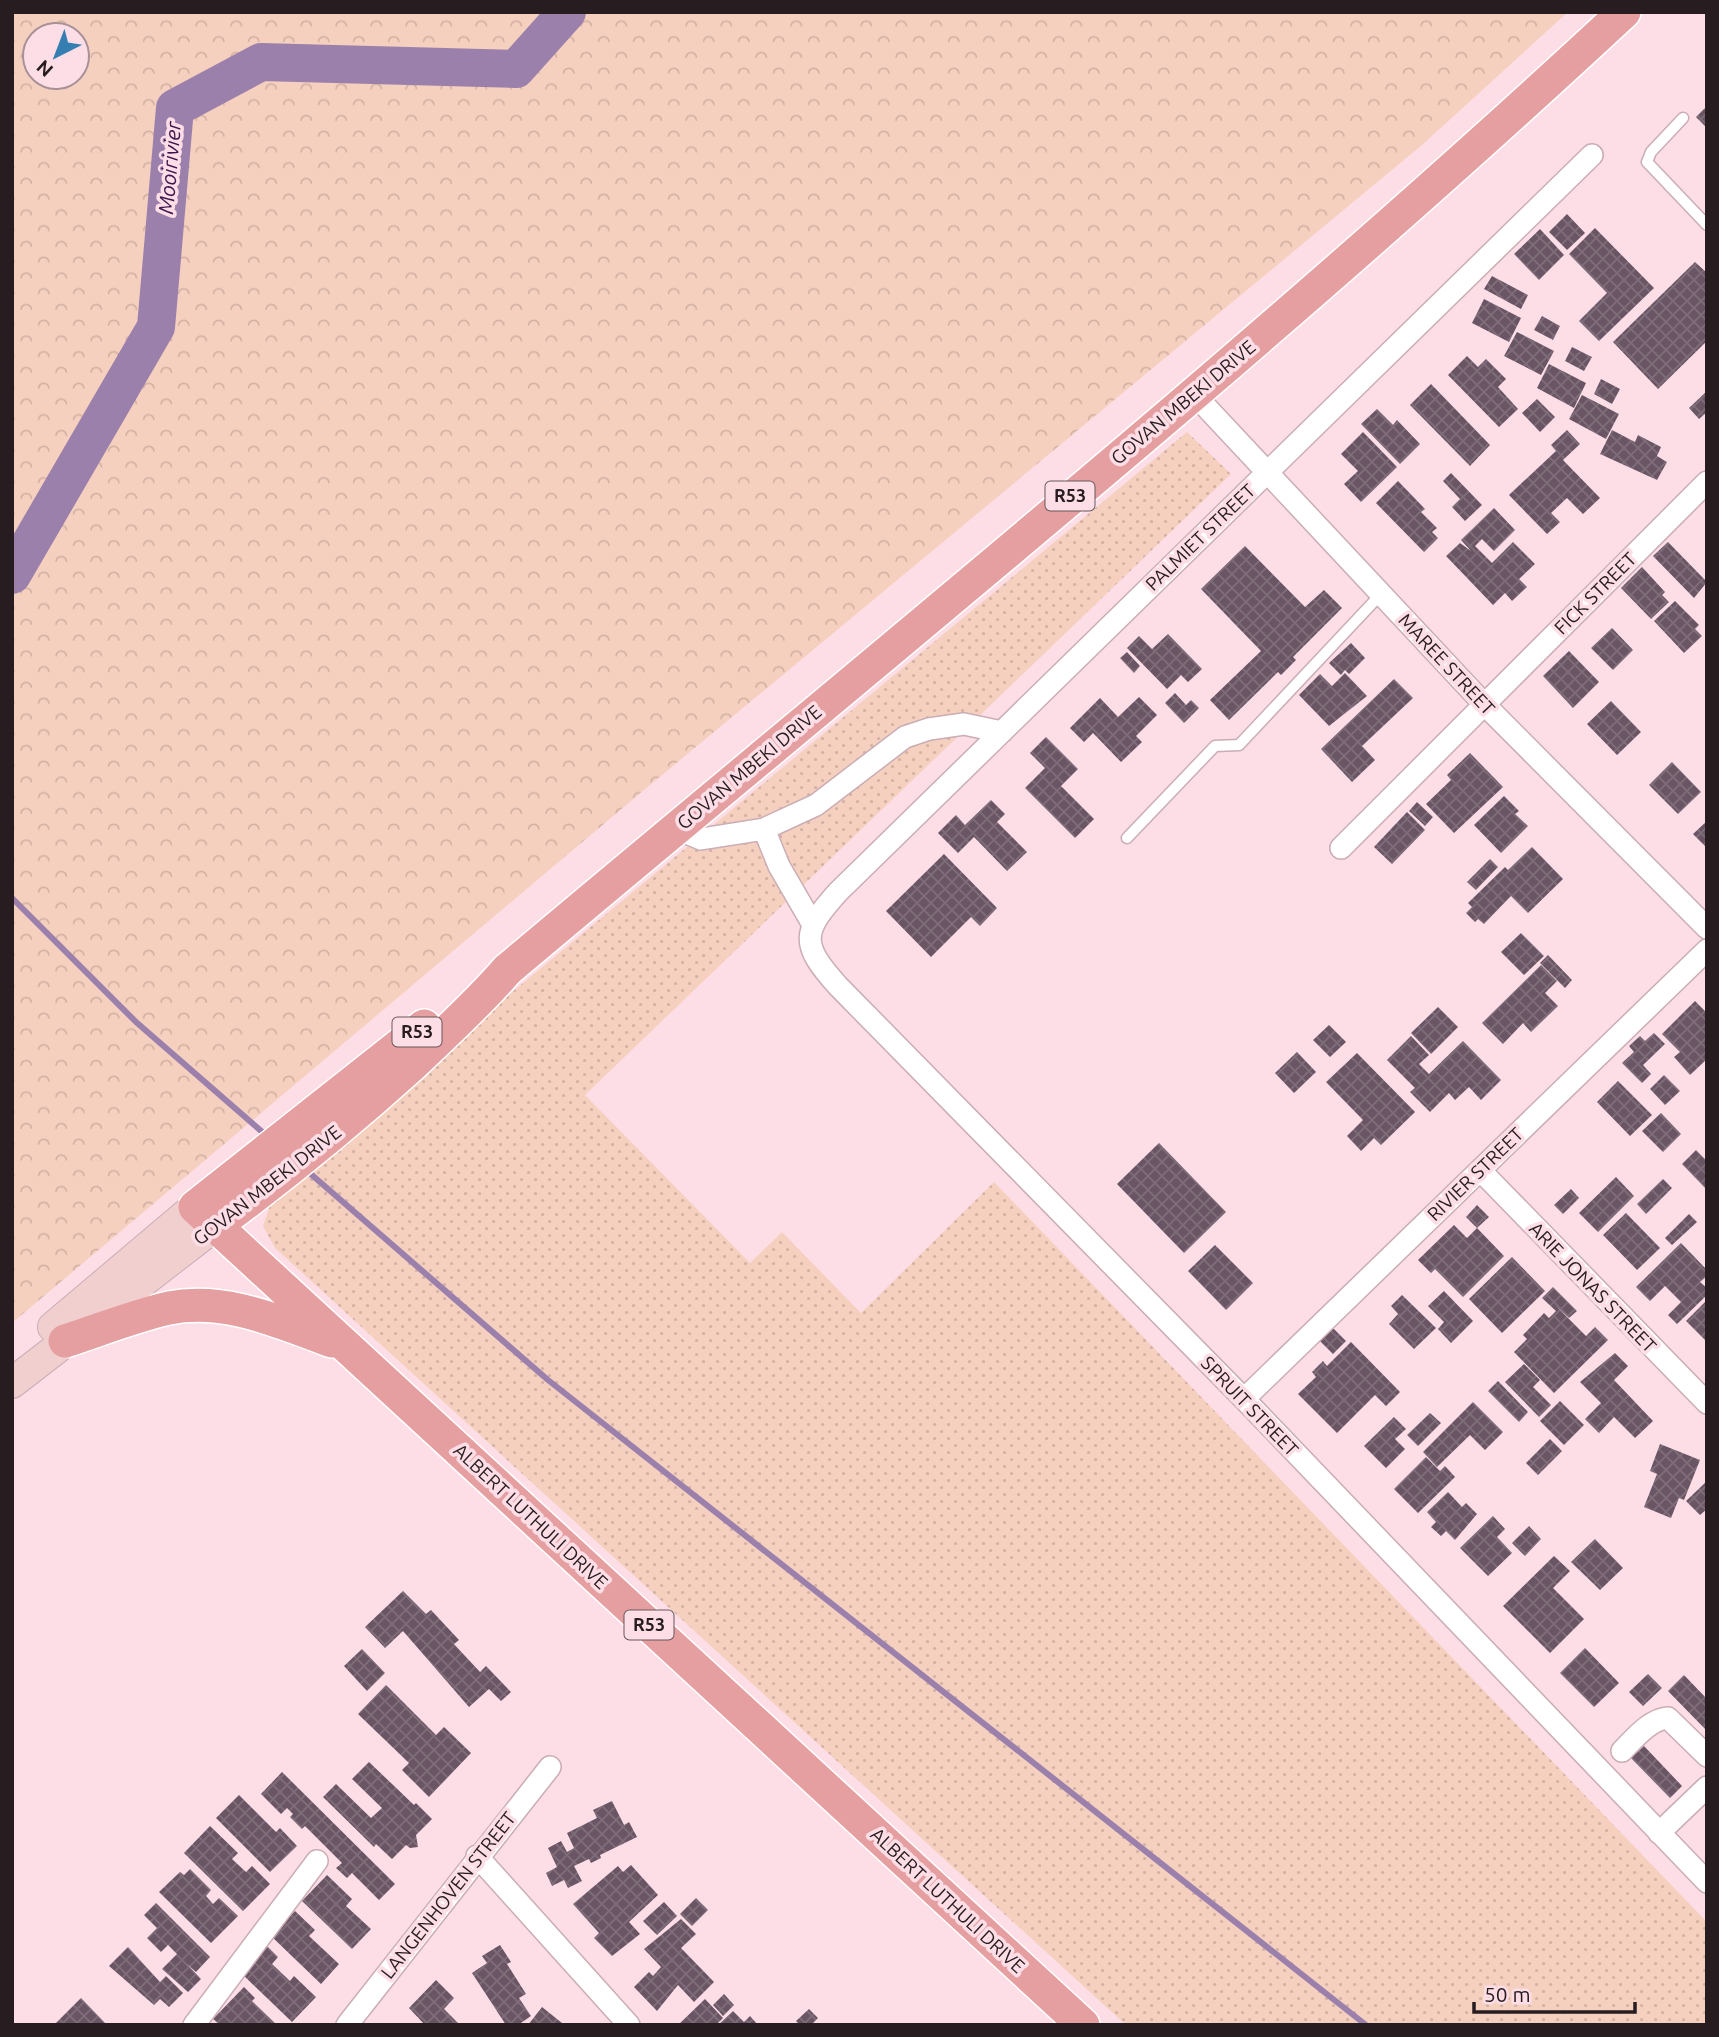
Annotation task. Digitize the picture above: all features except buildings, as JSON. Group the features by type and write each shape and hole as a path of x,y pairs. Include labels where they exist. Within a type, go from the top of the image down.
{"main road":[{"name":"GOVAN MBEKI DRIVE","path":"205,1217 271,1168 484,998 507,970 1387,230 1624,12"},
{"name":"ALBERT LUTHULI DRIVE","path":"205,1217 1083,2025"},
{"path":"65,1341 170,1308 207,1305 254,1312 347,1346"}],"street":[{"name":"PALMIET STREET","path":"812,923 838,892 1592,155"},
{"name":"MAREE STREET","path":"1193,393 1484,704 1707,928"},
{"name":"FICK STREET","path":"1341,848 1707,482"},
{"path":"676,828 701,839 764,829 816,805 905,737 929,729 964,724 1002,732"},
{"path":"764,829 779,866 812,923"},
{"name":"SPRUIT STREET","path":"812,923 809,940 825,972 1244,1399 1707,1882"},
{"name":"RIVIER STREET","path":"1244,1399 1707,950"},
{"name":"ARIE JONAS STREET","path":"1480,1170 1707,1403"},
{"name":"GOVAN MBEKI DRIVE","path":"12,1383 65,1341 205,1217"},
{"name":"GOVAN MBEKI DRIVE","path":"12,1360 205,1217"},
{"path":"1622,1751 1660,1718 1668,1718 1707,1756"},
{"name":"LANGENHOVEN STREET","path":"347,2025 477,1856 550,1767"},
{"path":"1659,1833 1707,1787"},
{"path":"477,1856 629,2025"},
{"path":"194,2025 317,1861"}],"lane":[{"path":"1683,118 1651,152 1647,162 1707,225"},
{"path":"1127,838 1215,747 1239,745 1381,594"}],"green space":[{"path":"12,12 1568,12 1422,145 644,790 12,1323"},
{"path":"1187,432 1231,474 585,1095 750,1263 782,1232 861,1313 994,1182 1707,1922 1707,2025 1126,2025 275,1248 263,1226 272,1200 434,1057"}],"waterway":[{"name":"Mooirivier","path":"12,575 156,327 175,108 261,62 516,69 567,12"},
{"path":"12,898 136,1022 268,1137"},
{"path":"305,1169 548,1380 1366,2025"}]}
